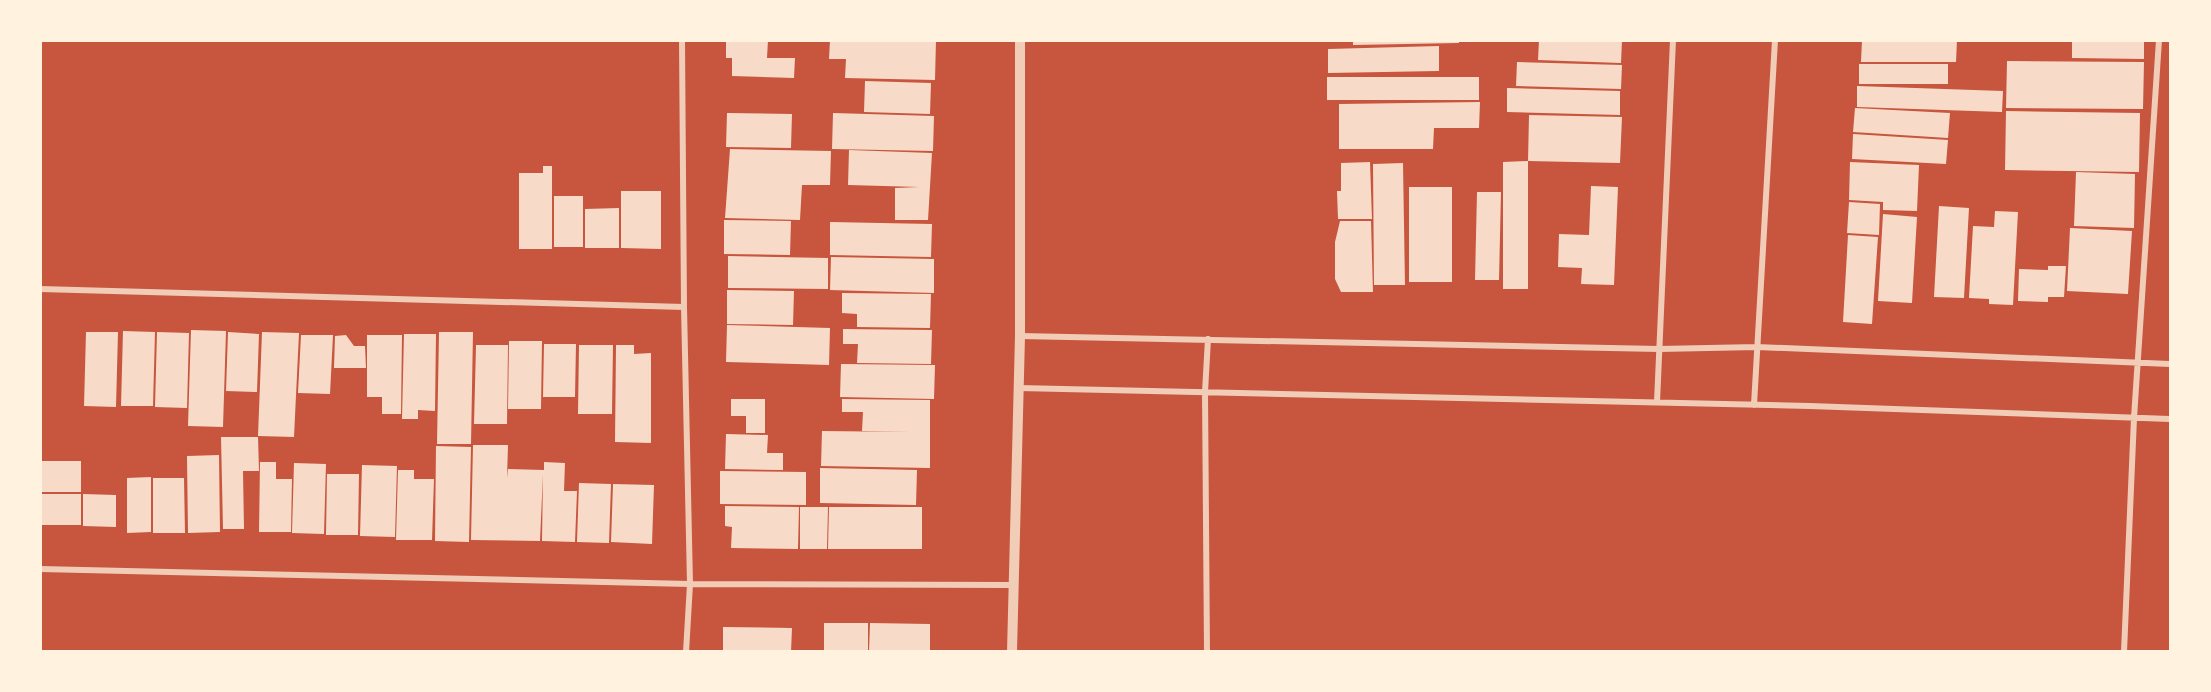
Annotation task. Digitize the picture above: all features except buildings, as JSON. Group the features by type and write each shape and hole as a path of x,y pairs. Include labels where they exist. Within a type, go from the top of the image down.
{"street":[{"path":"682,40 684,308 690,584 686,651"},
{"path":"1012,651 1020,336 1020,40"},
{"path":"1657,402 1673,40"},
{"path":"1754,405 1775,40"},
{"path":"2124,651 2134,418 2158,40"},
{"path":"40,289 684,308"},
{"path":"1020,336 1659,349 1757,347 2170,364"},
{"path":"1207,651 1205,392 1208,339"},
{"path":"1019,388 1657,402 2170,419"},
{"path":"40,569 690,584 1014,585"}]}
